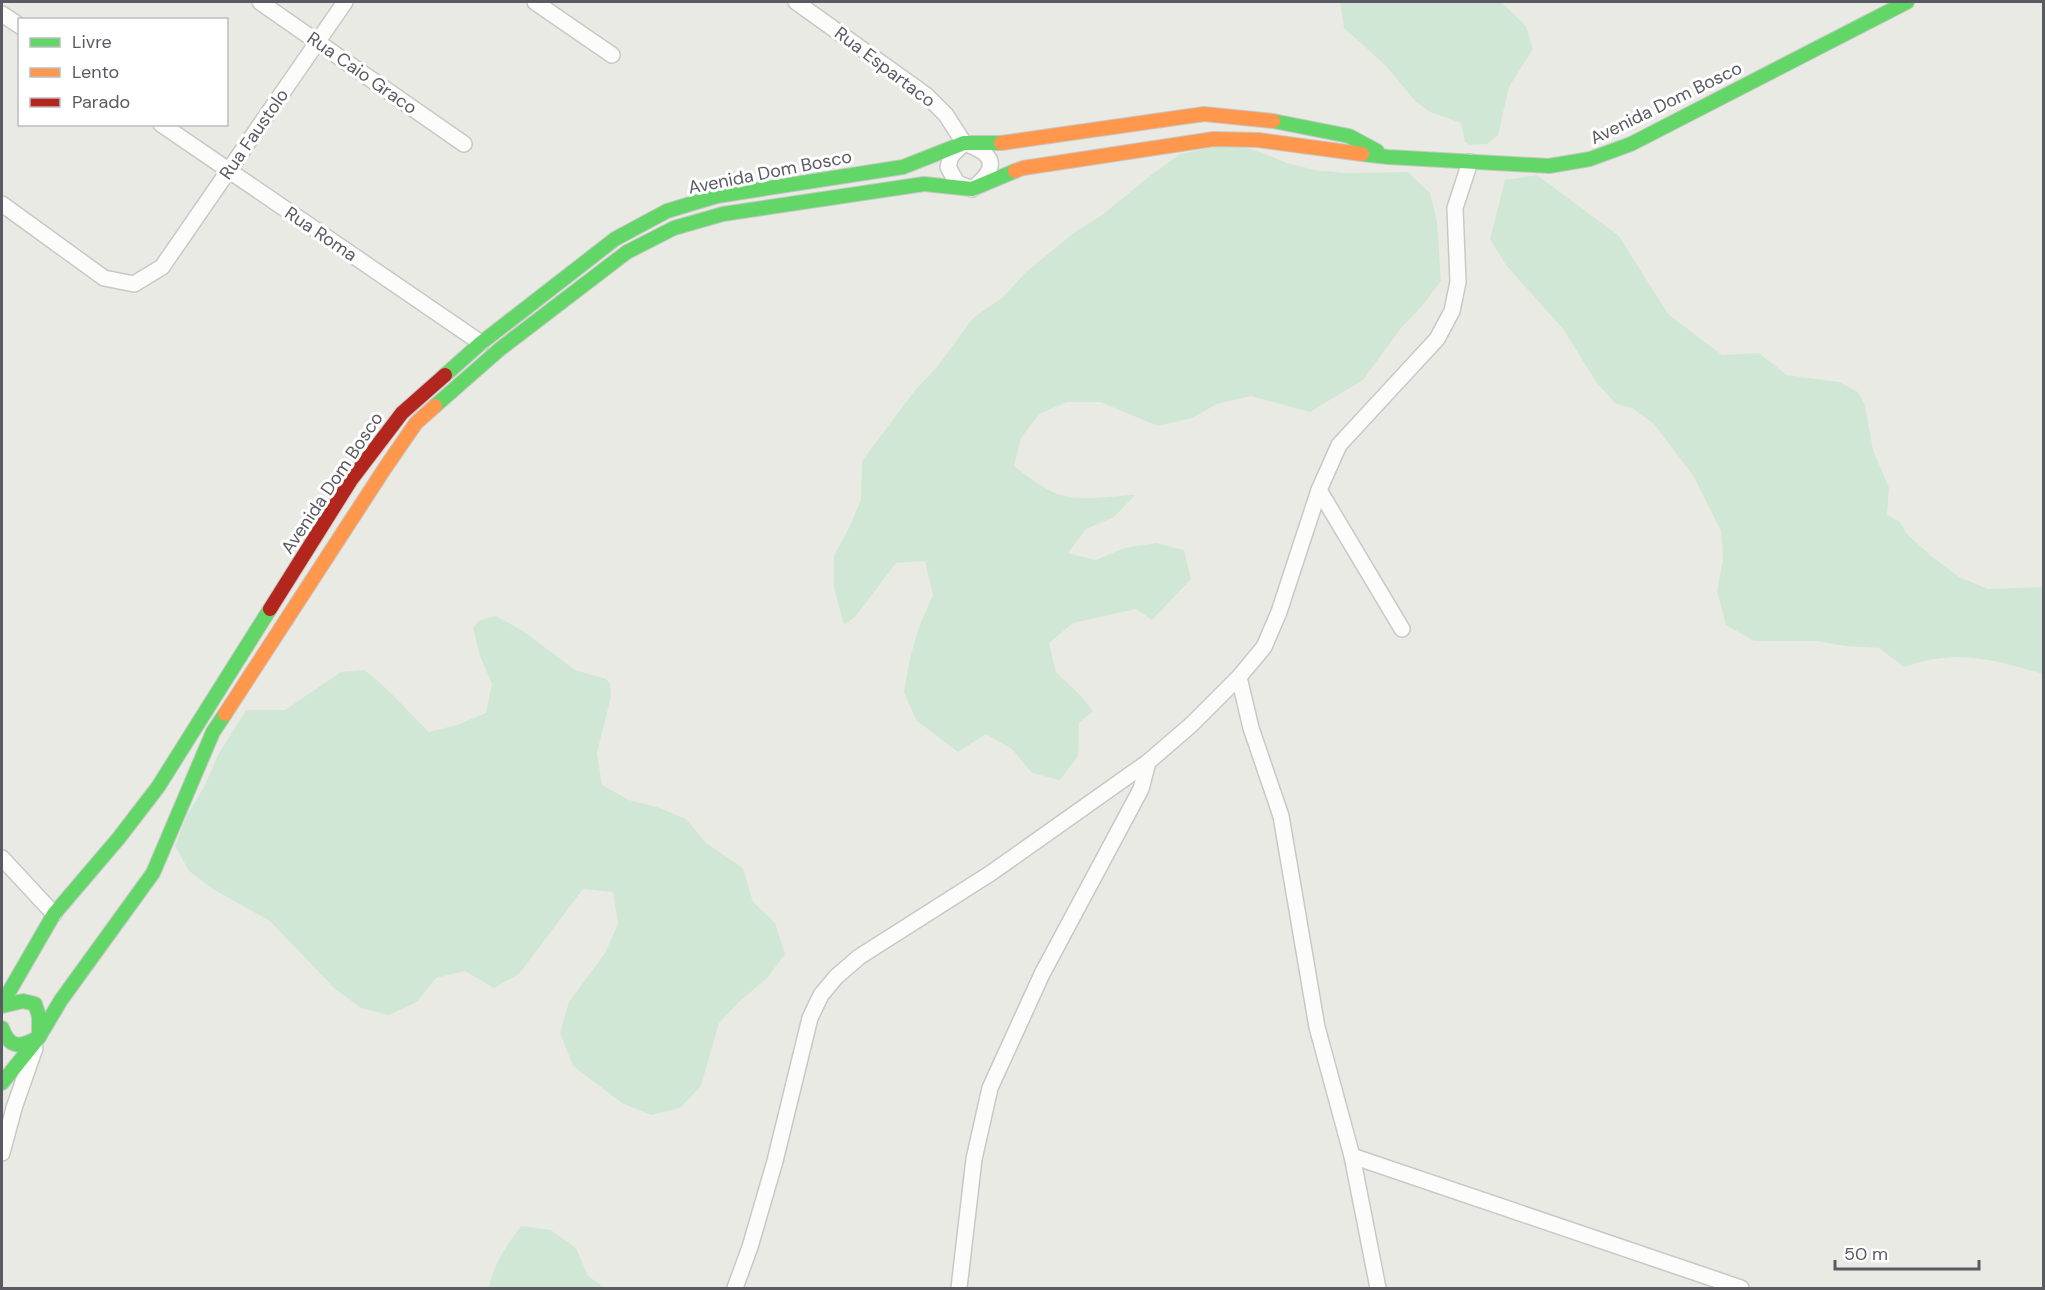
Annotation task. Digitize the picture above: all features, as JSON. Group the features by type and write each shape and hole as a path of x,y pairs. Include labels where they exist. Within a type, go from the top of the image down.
{"street":[{"name":"Rua Caio Graco","path":"260,2 464,144"},
{"name":"Rua Faustolo","path":"2,204 104,278 134,284 162,267 345,2"},
{"path":"535,2 612,55"},
{"name":"Rua Espartaco","path":"796,2 926,94 946,115 963,142"},
{"name":"Avenida Dom Bosco","path":"2,1083 39,1037 61,1000 153,873 213,732 416,423 501,349 627,252 674,228 723,214 924,184 972,189 1023,168 1214,139 1258,140 1388,157 1470,162 1550,166 1590,159 1631,144 1907,2"},
{"path":"2,14 18,25"},
{"name":"Avenida Dom Bosco","path":"2,1005 54,914 118,839 158,787 351,480 402,412 481,343 615,239 668,211 717,196 903,166 963,142 1009,142 1204,114 1271,121 1349,136 1388,157"},
{"name":"Rua Roma","path":"164,126 481,343"},
{"path":"963,142 980,148 988,158 991,167 987,178 972,189 957,183 948,167 951,156 963,142"},
{"path":"735,1288 750,1247 772,1172 810,1018 821,995 836,977 859,957 991,873 1148,762 1191,725 1239,677 1264,647 1279,612 1319,490 1339,445 1437,339 1452,311 1458,282 1455,208 1470,162"},
{"path":"1319,490 1402,629"},
{"path":"1239,677 1251,728 1281,816 1317,1027 1352,1156 1378,1288"},
{"path":"959,1288 974,1158 990,1088 1042,974 1142,789 1148,762"},
{"path":"2,858 54,914"},
{"path":"2,1005 29,1001 36,1005 41,1013 39,1037 14,1108 2,1153"},
{"path":"2,1028 9,1042 17,1047"},
{"path":"2,1053 25,1046 39,1037"},
{"path":"1352,1156 1741,1288"}],"green space":[{"path":"1340,2 1501,2 1526,26 1533,49 1509,87 1498,135 1487,144 1470,145 1465,142 1461,123 1430,112 1416,102 1385,65 1344,28"},
{"path":"1230,144 1315,170 1346,173 1408,172 1430,193 1437,222 1441,281 1401,328 1363,380 1310,412 1251,396 1217,404 1192,418 1158,426 1100,402 1067,402 1039,414 1021,438 1014,466 1046,489 1068,497 1135,495 1114,517 1086,529 1068,553 1096,560 1124,548 1156,543 1184,550 1191,579 1152,620 1136,609 1073,623 1049,643 1056,672 1093,711 1079,723 1078,756 1060,780 1032,773 1012,749 986,734 958,752 916,720 904,692 919,627 933,595 925,561 896,563 855,617 844,625 834,588 834,555 861,500 862,461 973,318 1003,297 1026,272 1075,232 1102,215 1180,154"},
{"path":"1537,175 1619,236 1668,314 1722,355 1759,353 1787,375 1839,382 1858,392 1865,405 1873,450 1889,488 1887,515 1900,522 1906,533 1959,577 1988,589 2043,587 2043,674 1990,660 1963,657 1920,662 1904,667 1879,648 1816,641 1754,641 1726,625 1717,591 1723,560 1721,531 1694,477 1654,424 1632,408 1616,404 1596,382 1564,330 1506,265 1490,239 1505,180"},
{"path":"496,616 523,631 575,670 606,679 610,684 611,697 597,753 602,785 629,800 657,807 686,819 706,843 743,868 753,902 775,923 785,954 767,978 719,1023 701,1086 680,1108 651,1115 622,1103 573,1066 560,1033 569,1002 605,953 618,924 613,892 583,889 519,974 494,988 465,971 436,978 417,1002 389,1015 361,1008 334,988 270,921 213,889 189,871 175,846 186,817 204,787 218,755 246,710 285,710 341,672 364,670 390,692 429,732 457,725 486,713 492,684 480,656 473,628 480,620"},
{"path":"521,1226 551,1230 576,1248 588,1276 601,1285 600,1288 489,1288 497,1263"}],"traffic: fast":[{"path":"1362,154 1549,166 1590,159 1631,144 1907,2"},
{"path":"1273,121 1349,136 1377,151"},
{"path":"445,375 481,343 615,239 667,211 717,196 903,167 964,143 1001,143"},
{"path":"435,406 500,349 627,252 674,228 723,214 924,184 972,189 1015,171"},
{"path":"2,1004 54,914 118,839 158,787 270,609"},
{"path":"2,1083 39,1037 61,1000 153,873 213,732 225,714"},
{"path":"2,1006 23,1001 35,1004 39,1016 39,1037 27,1043 12,1043 2,1028"}],"traffic: slow":[{"path":"1001,143 1204,114 1273,121"},
{"path":"1015,171 1214,139 1258,140 1362,154"},
{"path":"225,714 385,468 416,423 435,406"}],"traffic: jam":[{"path":"270,609 351,480 402,413 445,375"}]}
